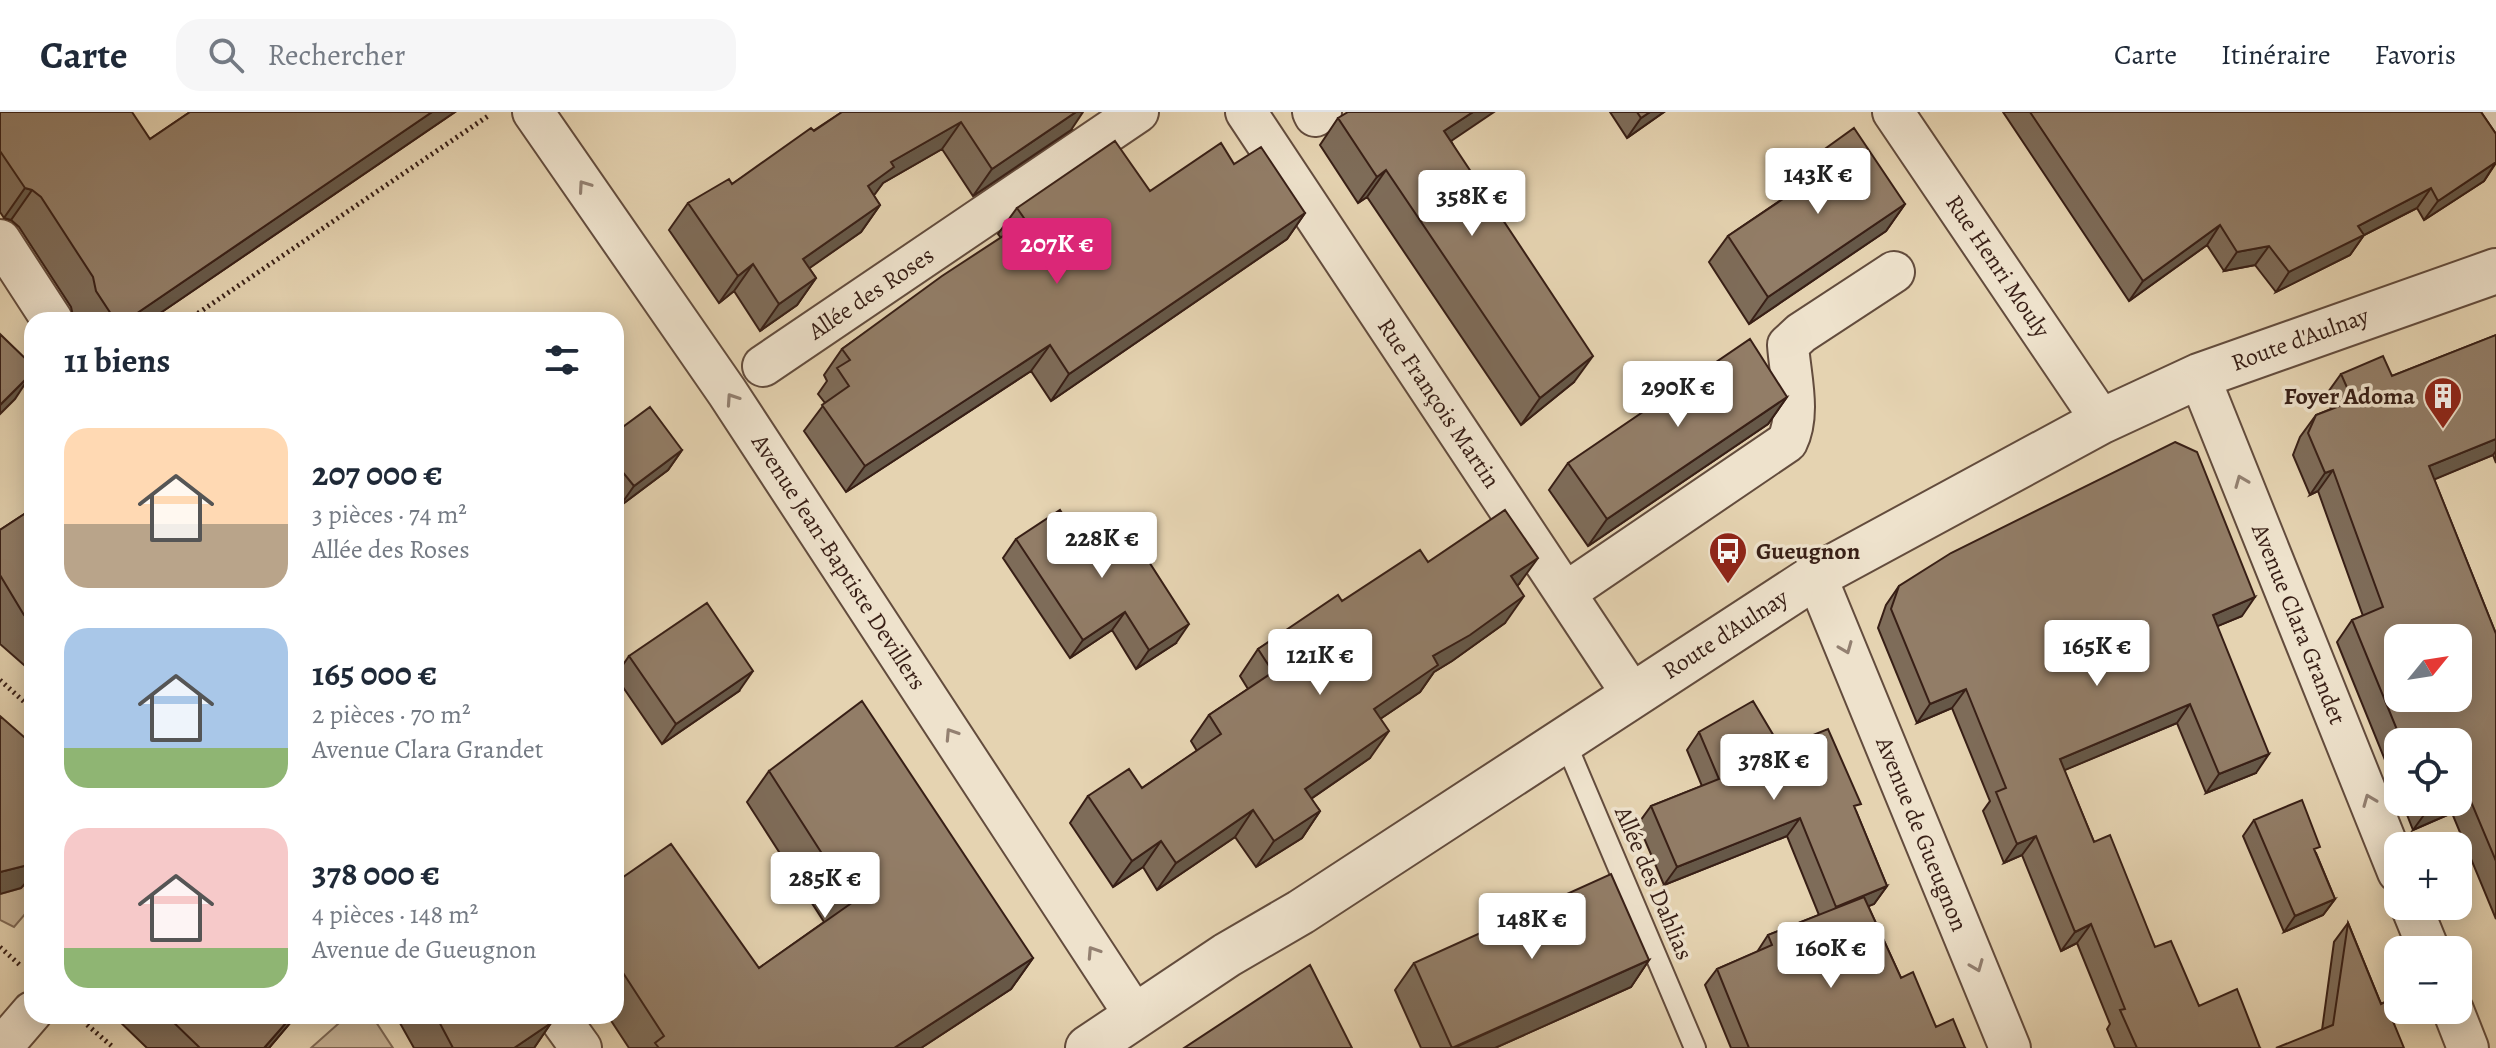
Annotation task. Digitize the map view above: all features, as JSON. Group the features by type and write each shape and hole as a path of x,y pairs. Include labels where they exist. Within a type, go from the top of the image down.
{"street":[{"name":"Avenue Jean-Baptiste Devillers","path":"533,112 735,403 1136,1017"},
{"name":"Allée des Roses","path":"763,366 1138,112"},
{"name":"Rue François Martin","path":"1246,112 1632,694"},
{"path":"1313,112 1315,116 1321,112"},
{"name":"Rue Henri Mouly","path":"1893,112 2102,421"},
{"path":"2491,112 2496,120"},
{"path":"0,240 47,312"},
{"name":"Route d'Aulnay","path":"1088,1048 1227,955 1301,912 1816,576 2102,421 2199,376 2496,271"},
{"path":"1565,593 1787,442 1793,429 1794,416 1788,345 1801,333 1894,272"},
{"name":"Avenue Clara Grandet","path":"2199,376 2384,837"},
{"name":"Avenue de Gueugnon","path":"1816,576 2010,1048"},
{"path":"1,1048 24,1021"},
{"path":"564,1024 581,1048"},
{"path":"2459,1024 2468,1048"}],"lane":[{"name":"Allée des Dahlias","path":"1564,739 1695,1048"}],"path":[{"path":"200,312 493,112"},
{"path":"0,680 24,702"},
{"path":"0,947 24,969"},
{"path":"86,1024 114,1048"}],"shaded area":[{"path":"24,885 24,915 14,927 0,920 0,894"},
{"path":"338,1024 377,1024 393,1048 311,1048"}],"building":[{"path":"0,112 132,112 150,139 190,112 432,112 139,312 110,312 96,291 93,277 41,197 25,188 0,151"},
{"path":"842,112 1076,112 992,169 961,122 891,162 894,167 868,186 880,205 803,259 816,278 779,304 753,264 738,276 688,203 729,179 732,184 811,128 814,131"},
{"path":"1348,112 1473,112 1444,131 1593,356 1540,398 1386,170 1377,177 1338,118"},
{"path":"2030,112 2481,112 2496,134 2496,162 2438,201 2431,188 2358,226 2364,235 2289,272 2269,246 2237,252 2220,225 2143,281"},
{"path":"1854,128 1905,204 1768,297 1728,236 1832,166 1822,151"},
{"path":"1115,141 1150,191 1221,143 1234,164 1261,147 1305,213 1069,374 1050,345 865,466 822,405 849,386 837,368 850,360 842,349 942,276 1026,221 1017,208"},
{"path":"0,334 24,357 24,381 0,405"},
{"path":"2496,335 2496,439 2429,466 2496,634 2496,861 2472,804 2472,728 2396,728 2390,712 2472,712 2472,624 2384,624 2384,698 2352,620 2383,607 2333,470 2325,473 2308,433 2316,415 2353,401 2341,374 2383,356 2392,376"},
{"path":"1750,339 1787,397 1607,519 1568,463"},
{"path":"650,407 682,450 634,486 624,474 624,426"},
{"path":"2175,442 2197,452 2255,597 2213,615 2269,754 2219,774 2190,704 2060,759 2094,842 2110,835 2155,947 2171,941 2199,1006 2237,989 2260,1048 2137,1048 2120,1010 2125,1009 2091,924 2075,932 2036,836 2017,844 1996,792 2006,788 1966,689 1930,704 1891,609 1899,586 1951,553"},
{"path":"1060,510 1084,546 1122,520 1189,624 1149,650 1125,612 1083,640 1016,539"},
{"path":"1505,510 1538,558 1511,576 1524,596 1470,635 1433,656 1438,665 1374,709 1389,731 1305,789 1320,811 1274,841 1253,810 1176,863 1161,841 1132,861 1088,796 1129,769 1142,788 1221,734 1209,715 1273,672 1258,649 1338,595 1342,601 1420,550 1428,562"},
{"path":"24,514 24,615 0,575 0,530"},
{"path":"707,603 753,671 676,724 629,656"},
{"path":"862,701 1033,958 894,1048 659,1048 655,1043 664,1036 624,974 624,876 671,844 759,968 853,902 769,771"},
{"path":"1753,701 1781,748 1828,729 1861,804 1854,806 1887,886 1836,907 1800,818 1677,867 1651,806 1719,779 1699,732"},
{"path":"0,716 24,737 24,866 0,872"},
{"path":"2302,800 2320,847 2314,849 2335,899 2295,916 2254,820"},
{"path":"1611,874 1649,960 1452,1048 1414,963"},
{"path":"1864,897 1901,978 1913,972 1936,1027 1953,1019 1965,1048 1749,1048 1717,969 1772,945 1768,935"},
{"path":"2348,923 2381,1004 2384,1002 2384,1024 2394,1024 2404,1048 2276,1048 2333,1025"},
{"path":"1310,965 1352,1048 1184,1048"},
{"path":"175,1024 285,1024 264,1048 200,1048"},
{"path":"440,1024 550,1024 514,1048 453,1048"}],"place":[{"name":"Foyer Adoma","path":"2443,430"},
{"name":"Gueugnon","path":"1728,585"}]}
